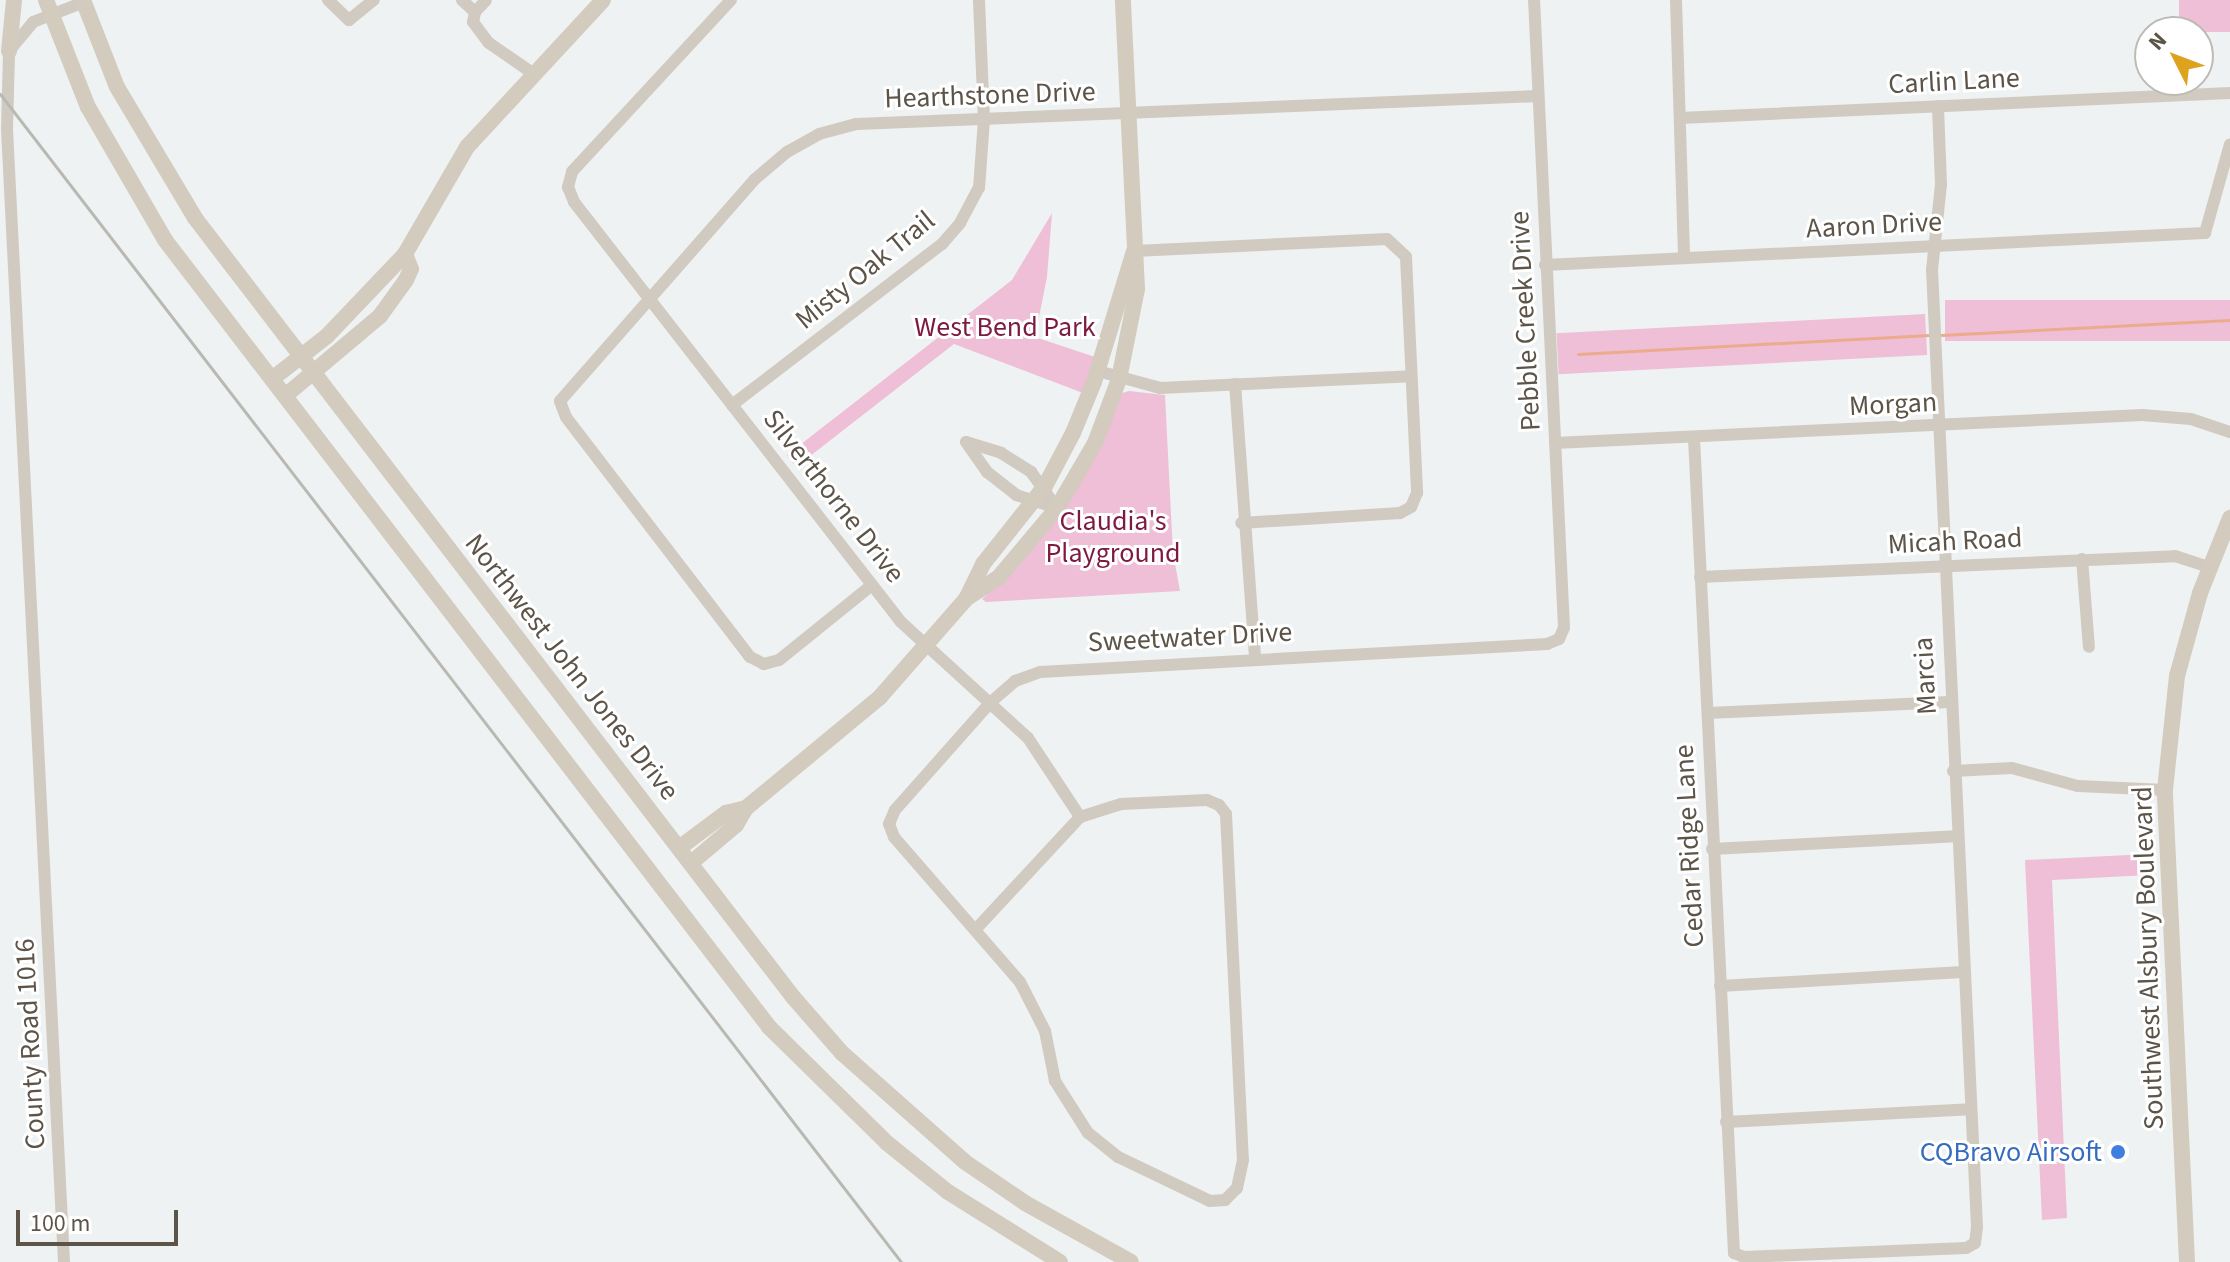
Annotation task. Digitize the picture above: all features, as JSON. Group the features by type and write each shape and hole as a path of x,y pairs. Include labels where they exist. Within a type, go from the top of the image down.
{"main road":[{"path":"9,51 14,0"},
{"path":"691,863 736,825 746,808 840,734 966,599 999,577 1057,508 1095,443 1119,379 1135,306 1123,0"},
{"name":"Northwest John Jones Drive","path":"83,1 149,148 312,374 793,997 908,1115 1025,1203 1131,1262"},
{"path":"272,379 300,358 405,254 467,147 596,2"},
{"path":"49,8 118,166 165,240 769,1027 887,1143 948,1192 1060,1262"},
{"path":"966,599 983,564 1045,486 1098,371 1134,251"},
{"path":"285,396 396,297 411,269 405,254"},
{"name":"Southwest Alsbury Boulevard","path":"2187,1262 2165,790 2177,676 2209,567 2230,518"},
{"path":"679,848 726,813 746,808"}],"street":[{"path":"328,0 349,20 374,0"},
{"path":"462,0 475,12"},
{"path":"486,0 475,12 473,22 489,43 534,74"},
{"name":"Silverthorne Drive","path":"731,0 572,172 568,187 649,298 872,585 925,645 1028,738 1080,817"},
{"name":"Misty Oak Trail","path":"732,405 942,244 979,188 984,120 979,0"},
{"name":"Pebble Creek Drive","path":"1534,0 1564,628 1559,639"},
{"path":"1676,0 1684,258"},
{"path":"9,51 21,31 49,8 83,1"},
{"name":"County Road 1016","path":"9,51 5,162 64,1262"},
{"name":"Carlin Lane","path":"1680,118 2230,93"},
{"name":"Hearthstone Drive","path":"872,585 779,660 764,664 750,657 566,417 560,401 755,179 819,134 857,124 1538,96"},
{"name":"Marcia","path":"1734,1253 1760,1256 1966,1248 1975,1243 1934,318 1934,246 1941,185 1938,106"},
{"name":"Aaron Drive","path":"1545,265 2205,233 2230,144"},
{"path":"1134,251 1387,239 1400,246 1406,257 1417,493 1411,507 1400,513 1241,523"},
{"path":"1098,371 1160,388 1411,376"},
{"path":"1235,384 1241,523 1253,584 1255,658"},
{"name":"Morgan","path":"1555,443 2142,415 2191,419 2230,432"},
{"name":"Cedar Ridge Lane","path":"1694,438 1734,1253"},
{"path":"966,442 1001,453 1045,486 1057,508 1032,502 987,472 966,442"},
{"name":"Micah Road","path":"1700,577 2175,556 2209,567"},
{"path":"2082,559 2089,647"},
{"name":"Sweetwater Drive","path":"976,929 894,837 889,824 895,810 991,702 1015,681 1068,667 1547,644 1559,639"},
{"path":"1708,713 1950,702"},
{"path":"1953,771 2012,768 2078,786 2165,790"},
{"path":"1207,800 1219,805 1226,814 1243,1160 1237,1188 1225,1200 1210,1201 1118,1157 1088,1133 1055,1081 1045,1031 1034,1006 976,929 1054,839 1080,817 1121,804 1207,800"},
{"path":"1712,849 1956,836"},
{"path":"1720,986 1963,972"},
{"path":"1726,1122 1970,1109"}],"green space":[{"path":"2179,0 2230,0 2230,32 2214,32 2214,16 2179,16"},
{"name":"West Bend Park","path":"1052,213 1047,277 1035,337 1095,357 1083,393 954,344 796,467 787,455 1012,280"},
{"path":"1945,300 2230,300 2230,341 1945,341"},
{"path":"1925,314 1927,355 1559,374 1557,333"},
{"name":"Claudia's Playground","path":"1122,393 1165,395 1173,553 1180,591 986,602 982,599 1009,575"},
{"path":"2149,854 2150,875 2052,880 2067,1218 2042,1220 2025,860"}],"waterway":[{"path":"1941,335 2230,320"},
{"path":"1578,354 1933,335"}],"railway":[{"path":"0,94 901,1262"}],"place":[{"name":"CQBravo Airsoft","path":"2118,1152"}]}
